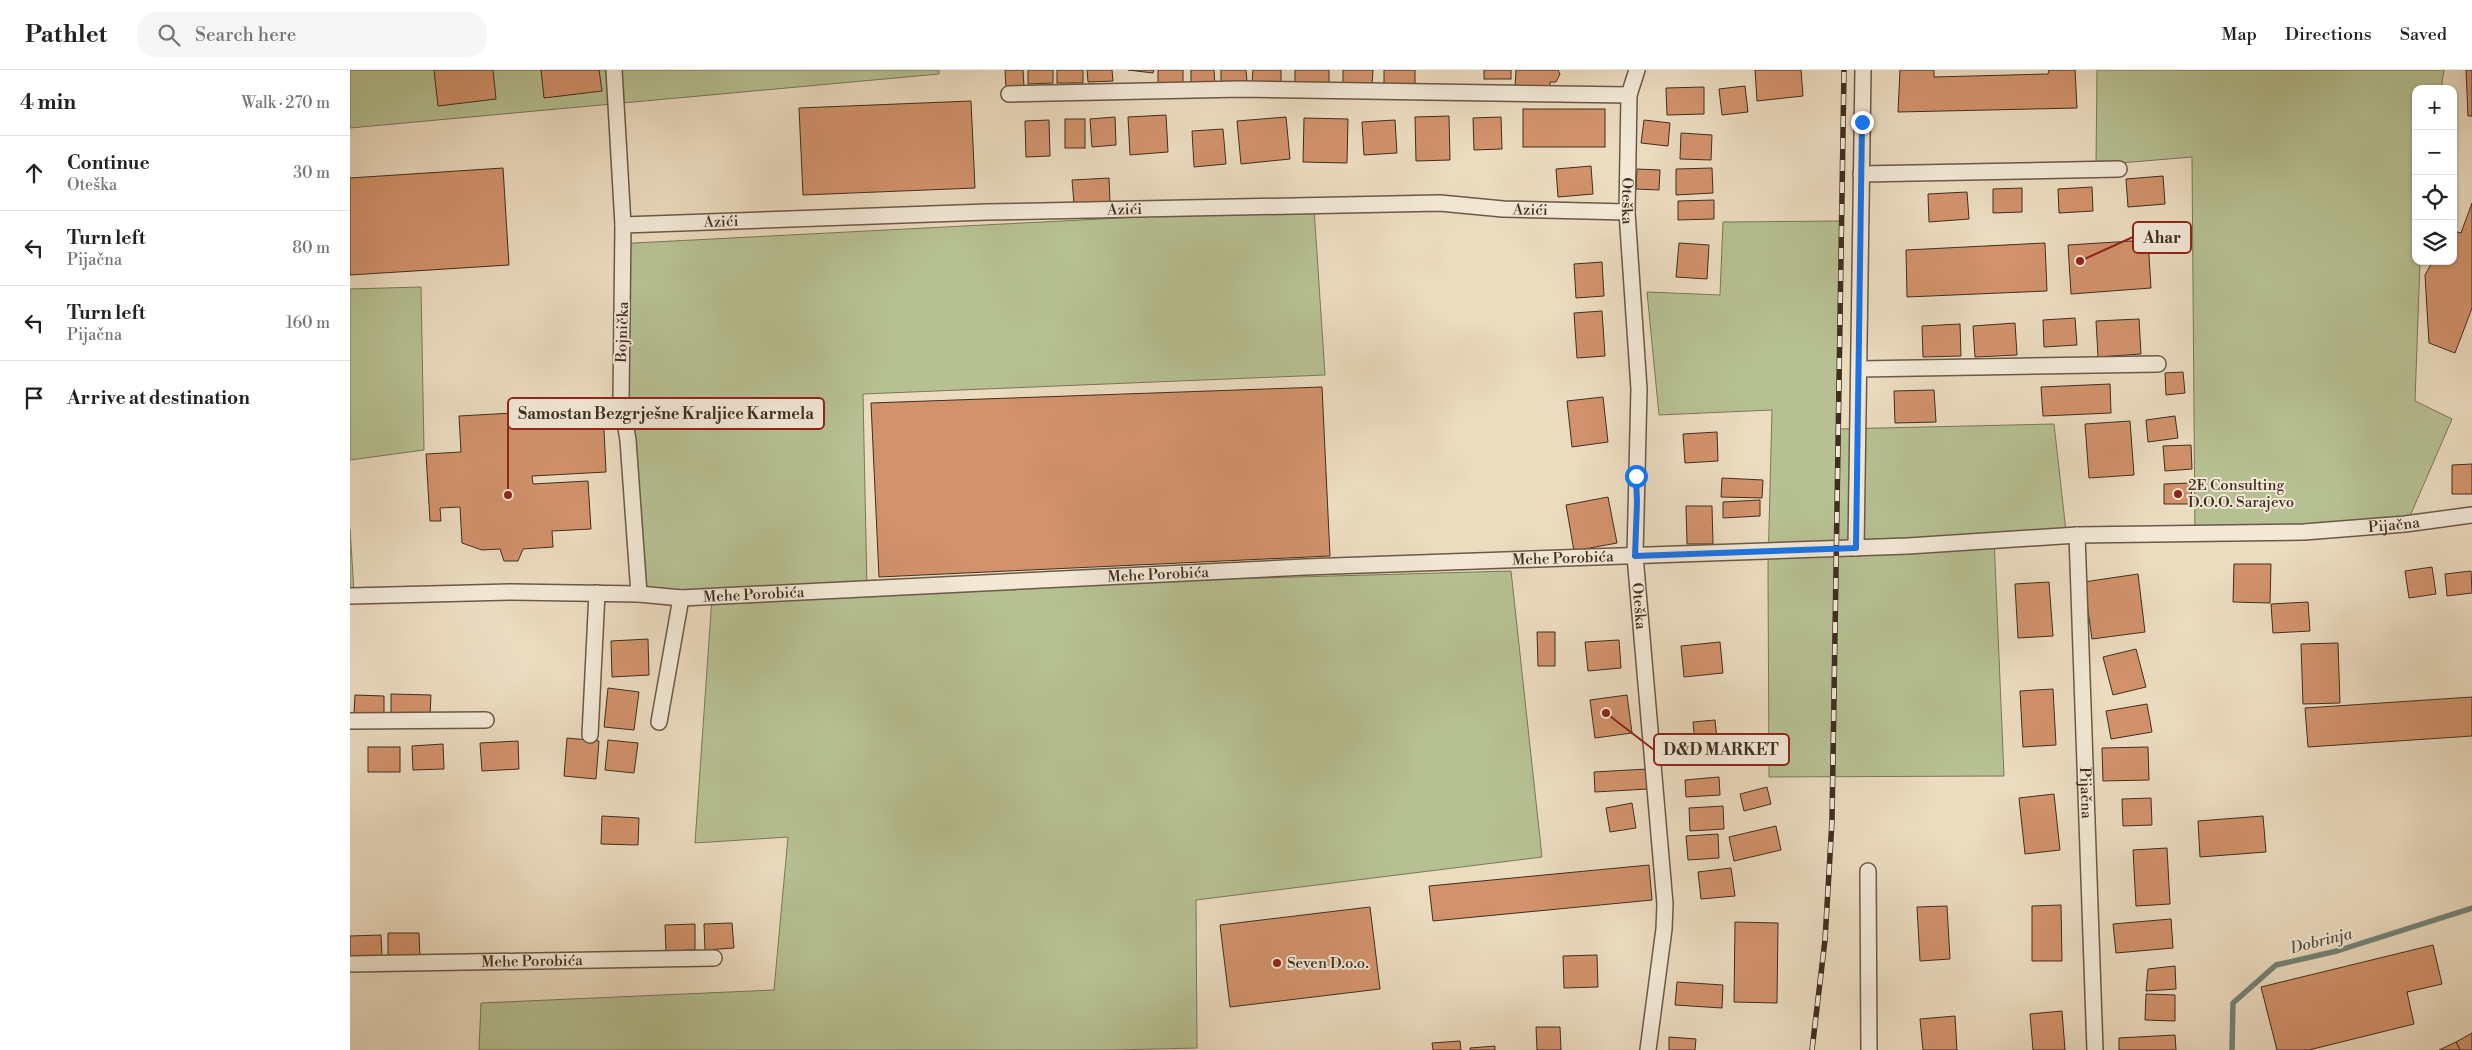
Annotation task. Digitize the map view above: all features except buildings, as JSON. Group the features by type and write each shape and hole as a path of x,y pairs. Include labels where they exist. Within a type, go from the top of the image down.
{"street":[{"name":"Bojnička","path":"614,70 623,225 621,399 628,440 639,594"},
{"name":"Oteška","path":"1637,70 1629,95 1628,212 1639,389 1635,556 1665,904 1664,929 1648,1050"},
{"path":"1856,548 1862,70"},
{"path":"1009,94 1241,89 1629,95"},
{"path":"1861,174 2119,169"},
{"name":"Azići","path":"623,225 987,212 1440,203 1503,209 1628,212"},
{"path":"1858,369 2158,364"},
{"name":"Pijačna","path":"1635,556 1856,548 2077,535 2304,532 2405,524 2472,515"},
{"name":"Pijačna","path":"2077,535 2094,1050"},
{"name":"Mehe Porobića","path":"350,596 511,592 639,594 681,598 1305,567 1635,556"},
{"path":"590,734 597,593"},
{"name":"Mehe Porobića","path":"659,722 681,598"},
{"path":"350,721 486,720"},
{"path":"1868,871 1869,1050"},
{"name":"Mehe Porobića","path":"350,964 714,958"}],"green space":[{"path":"350,70 939,70 939,74 350,128"},
{"path":"2097,70 2444,70 2442,85 2412,85 2412,265 2420,265 2415,401 2452,419 2407,523 2195,539 2192,157 2096,165"},
{"path":"1314,208 1325,375 863,394 867,589 1511,571 1542,857 1196,900 1197,1048 1114,1050 479,1050 481,1003 774,990 788,837 695,843 712,597 634,595 615,244"},
{"path":"1842,221 1838,429 2054,424 2067,540 1994,538 2004,776 1769,777 1768,567 1772,410 1659,415 1647,292 1720,295 1723,222"},
{"path":"421,287 424,450 350,460 350,289"},
{"path":"350,529 354,591 350,591"}],"waterway":[{"name":"Dobrinja","path":"2232,1050 2233,1003 2276,965 2337,951 2472,908"}],"railway":[{"path":"1812,1050 1825,940 1832,821 1844,70"}],"place":[{"name":"Ahar","path":"2080,261"},
{"name":"2E Consulting D.O.O. Sarajevo","path":"2178,494"},
{"name":"Samostan Bezgrješne Kraljice Karmela","path":"508,495"},
{"name":"D&D MARKET","path":"1606,713"},
{"name":"Seven D.o.o.","path":"1277,963"}],"route":[{"path":"1636,476 1635,556 1856,548 1862,122"}]}
